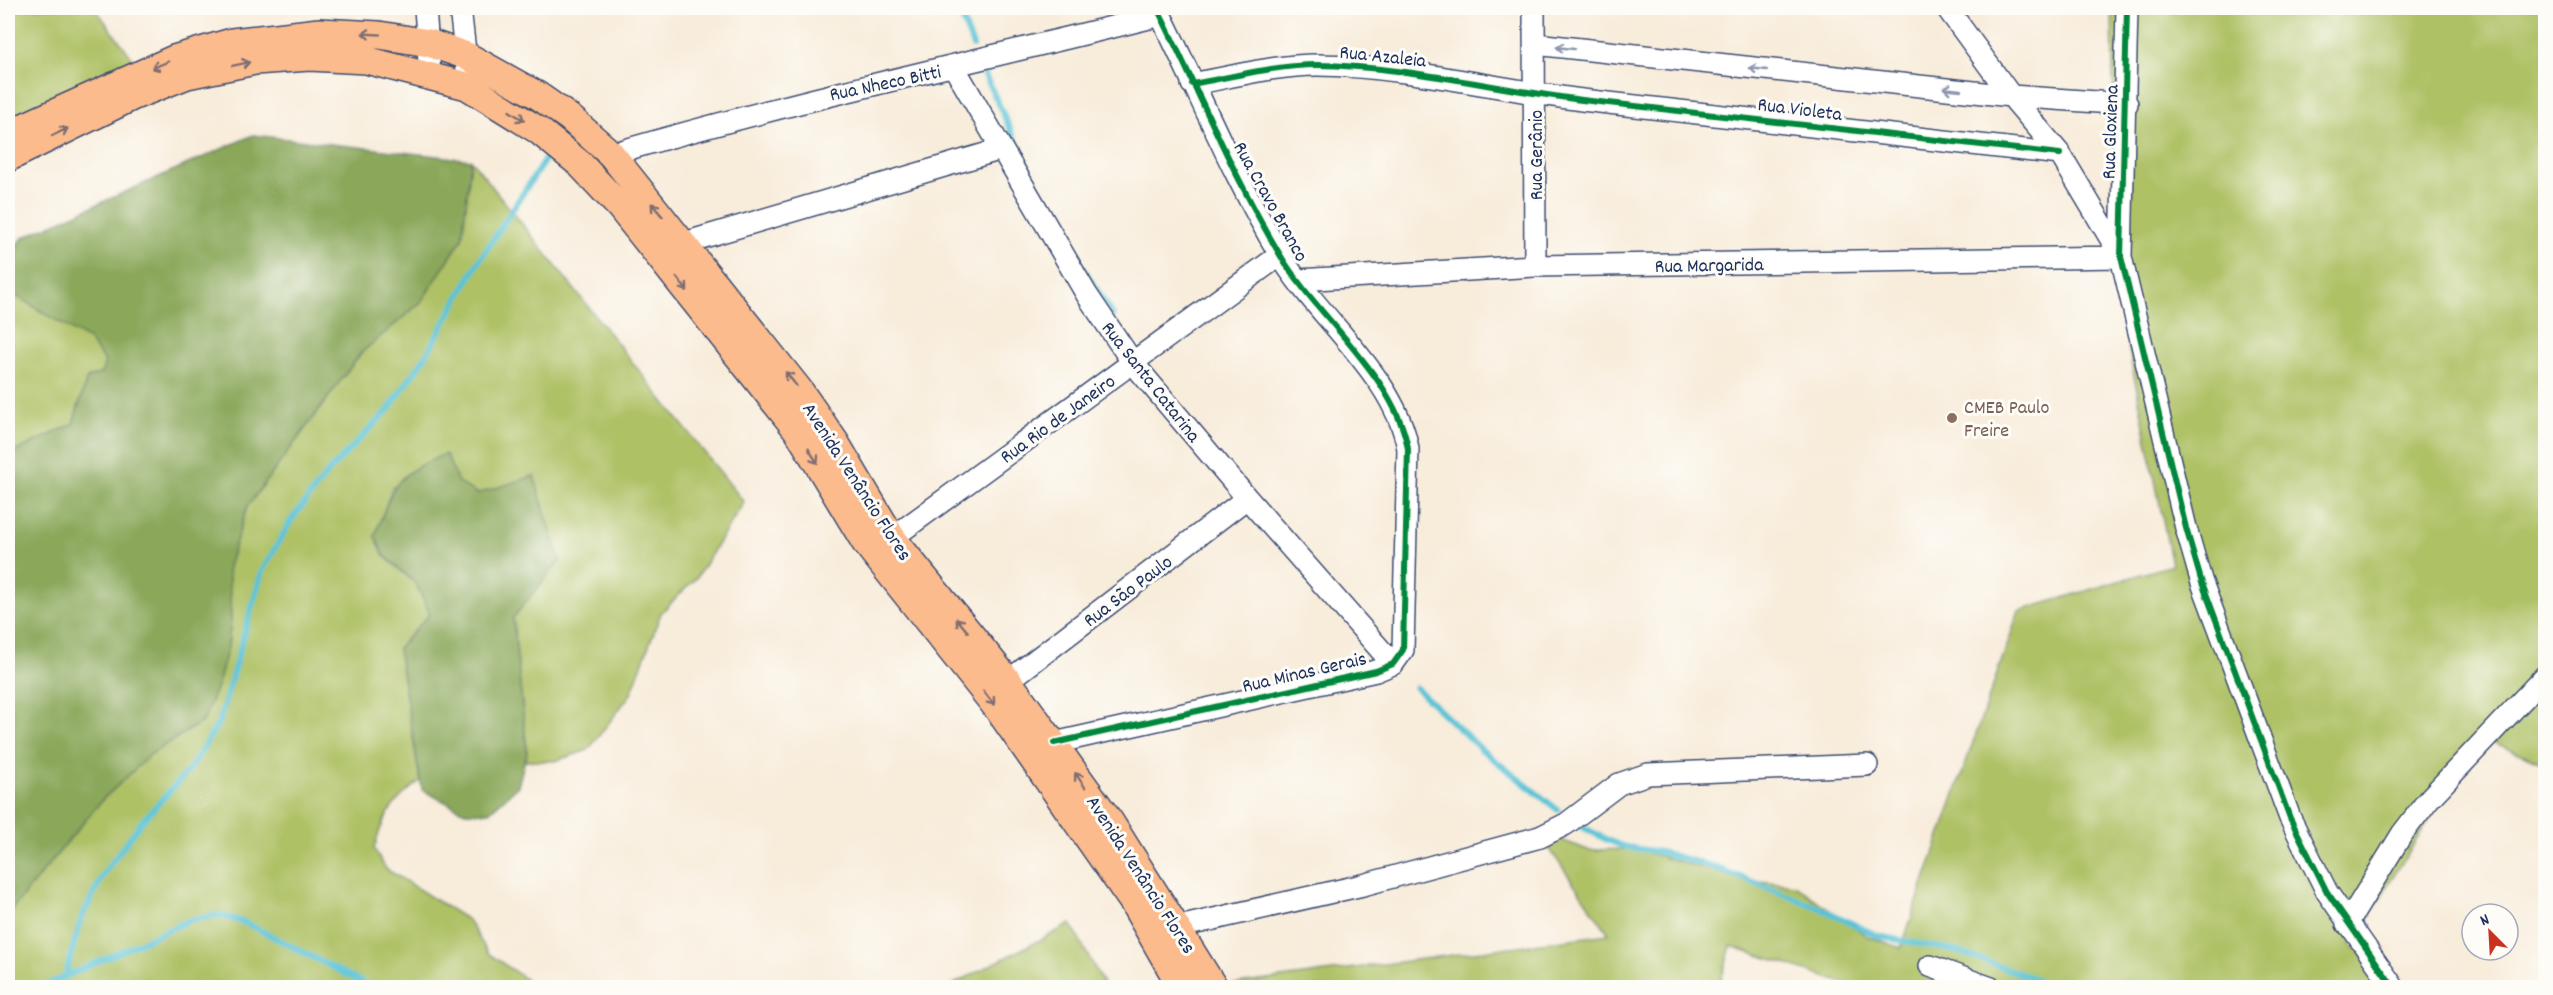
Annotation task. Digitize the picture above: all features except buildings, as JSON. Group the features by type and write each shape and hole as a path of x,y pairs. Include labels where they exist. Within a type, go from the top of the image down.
{"main road":[{"name":"Avenida Venâncio Flores","path":"8,134 174,59 232,42 319,32 379,35 429,43 467,56 537,95 570,118 611,154 684,243 817,414 892,538 1008,681 1054,742 1179,927 1214,987"},
{"name":"Avenida Venâncio Flores","path":"8,158 134,96 187,75 255,61 309,57 366,60 466,86 538,130 580,164 620,207 798,431 851,521 889,575 998,709 1133,902 1182,987"}],"street":[{"path":"425,8 430,75"},
{"path":"460,8 467,56 466,86"},
{"name":"Rua Gerânio","path":"1534,8 1536,94 1534,266"},
{"path":"1947,8 2010,96 2060,154 2121,257 2186,528 2201,580 2290,818 2312,863 2347,924 2394,987"},
{"name":"Rua Gloxiena","path":"2121,257 2127,104 2127,8"},
{"name":"Rua Nheco Bitti","path":"611,154 812,98 954,67 1159,11"},
{"name":"Rua Cravo Branco","path":"1159,11 1192,84 1280,255 1386,393"},
{"name":"Rua Violeta","path":"1535,44 2010,96 2127,104"},
{"name":"Rua Azaleia","path":"1192,84 1316,65 1422,75 1536,94"},
{"name":"Rua Santa Catarina","path":"954,67 1087,294 1133,363 1392,664"},
{"name":"Rua Violeta","path":"1536,94 2060,154"},
{"path":"684,243 1002,149"},
{"name":"Rua Rio de Janeiro","path":"892,538 1280,255"},
{"name":"Rua Margarida","path":"1298,280 1534,266 2121,257"},
{"name":"Rua Minas Gerais","path":"1054,742 1334,683 1392,664 1403,650 1408,450 1401,421 1386,393"},
{"name":"Rua São Paulo","path":"1008,681 1247,498"},
{"path":"2347,924 2402,834 2427,800 2546,675"},
{"path":"1179,927 1363,885 1533,839 1566,824 1619,784 1648,774 1867,765"},
{"path":"1930,966 1992,987"}],"green space":[{"path":"8,8 95,8 142,71 8,134"},
{"path":"2112,8 2545,8 2545,764 2481,737 2351,944 2397,987 1855,987 1731,946 1719,987 1231,988 1229,985 1609,934 1537,831 1588,850 1635,849 1741,879 1795,885 1867,936 1901,948 2019,611 2172,565 2117,291"},
{"path":"253,135 471,160 462,239 421,302 361,353 247,507 228,566 231,618 228,646 219,681 203,721 151,754 101,801 8,914 8,455 73,424 87,378 102,373 105,361 89,340 8,291 8,253 24,237"},
{"path":"471,160 744,502 697,577 661,613 631,694 588,750 555,761 525,761 527,752 513,618 534,476 478,494 458,483 446,454 392,488 375,536 384,556 416,584 430,614 398,648 420,781 390,810 374,849 386,869 468,920 488,953 537,987 8,988 8,914 101,801 151,754 203,721 219,681 228,647 231,618 228,566 247,507 361,353 421,302 462,239"},
{"path":"8,291 89,340 105,361 102,373 87,378 73,424 8,455"},
{"path":"446,454 458,482 477,494 534,476 560,560 513,618 527,752 518,786 489,812 465,812 422,790 398,648 430,614 416,584 384,555 375,536 398,483 415,468"},
{"path":"1071,924 1105,987 948,987"}],"waterway":[{"path":"958,8 973,46"},
{"path":"985,75 1032,176 1059,226"},
{"path":"65,976 81,919 104,873 142,821 190,769 219,722 262,571 292,519 329,471 389,409 425,357 479,261 546,158"},
{"path":"1079,261 1113,315"},
{"path":"1416,688 1482,750 1558,810"},
{"path":"1577,824 1626,847 1660,852 1714,867 1822,909 1878,936 1956,951 2062,988"},
{"path":"40,988 190,920 219,915 246,923 373,988"}],"cycle path":[{"path":"1054,743 1376,671 1393,664 1403,650 1408,449 1401,422 1372,372 1295,277 1279,253 1231,162 1157,8"},
{"path":"2127,8 2121,257 2186,528 2201,580 2290,818 2327,892 2394,988"},
{"path":"1192,84 1286,67 1350,66 1384,69 1582,100 2060,154"}],"place":[{"name":"CMEB Paulo Freire","path":"1952,418"}]}
